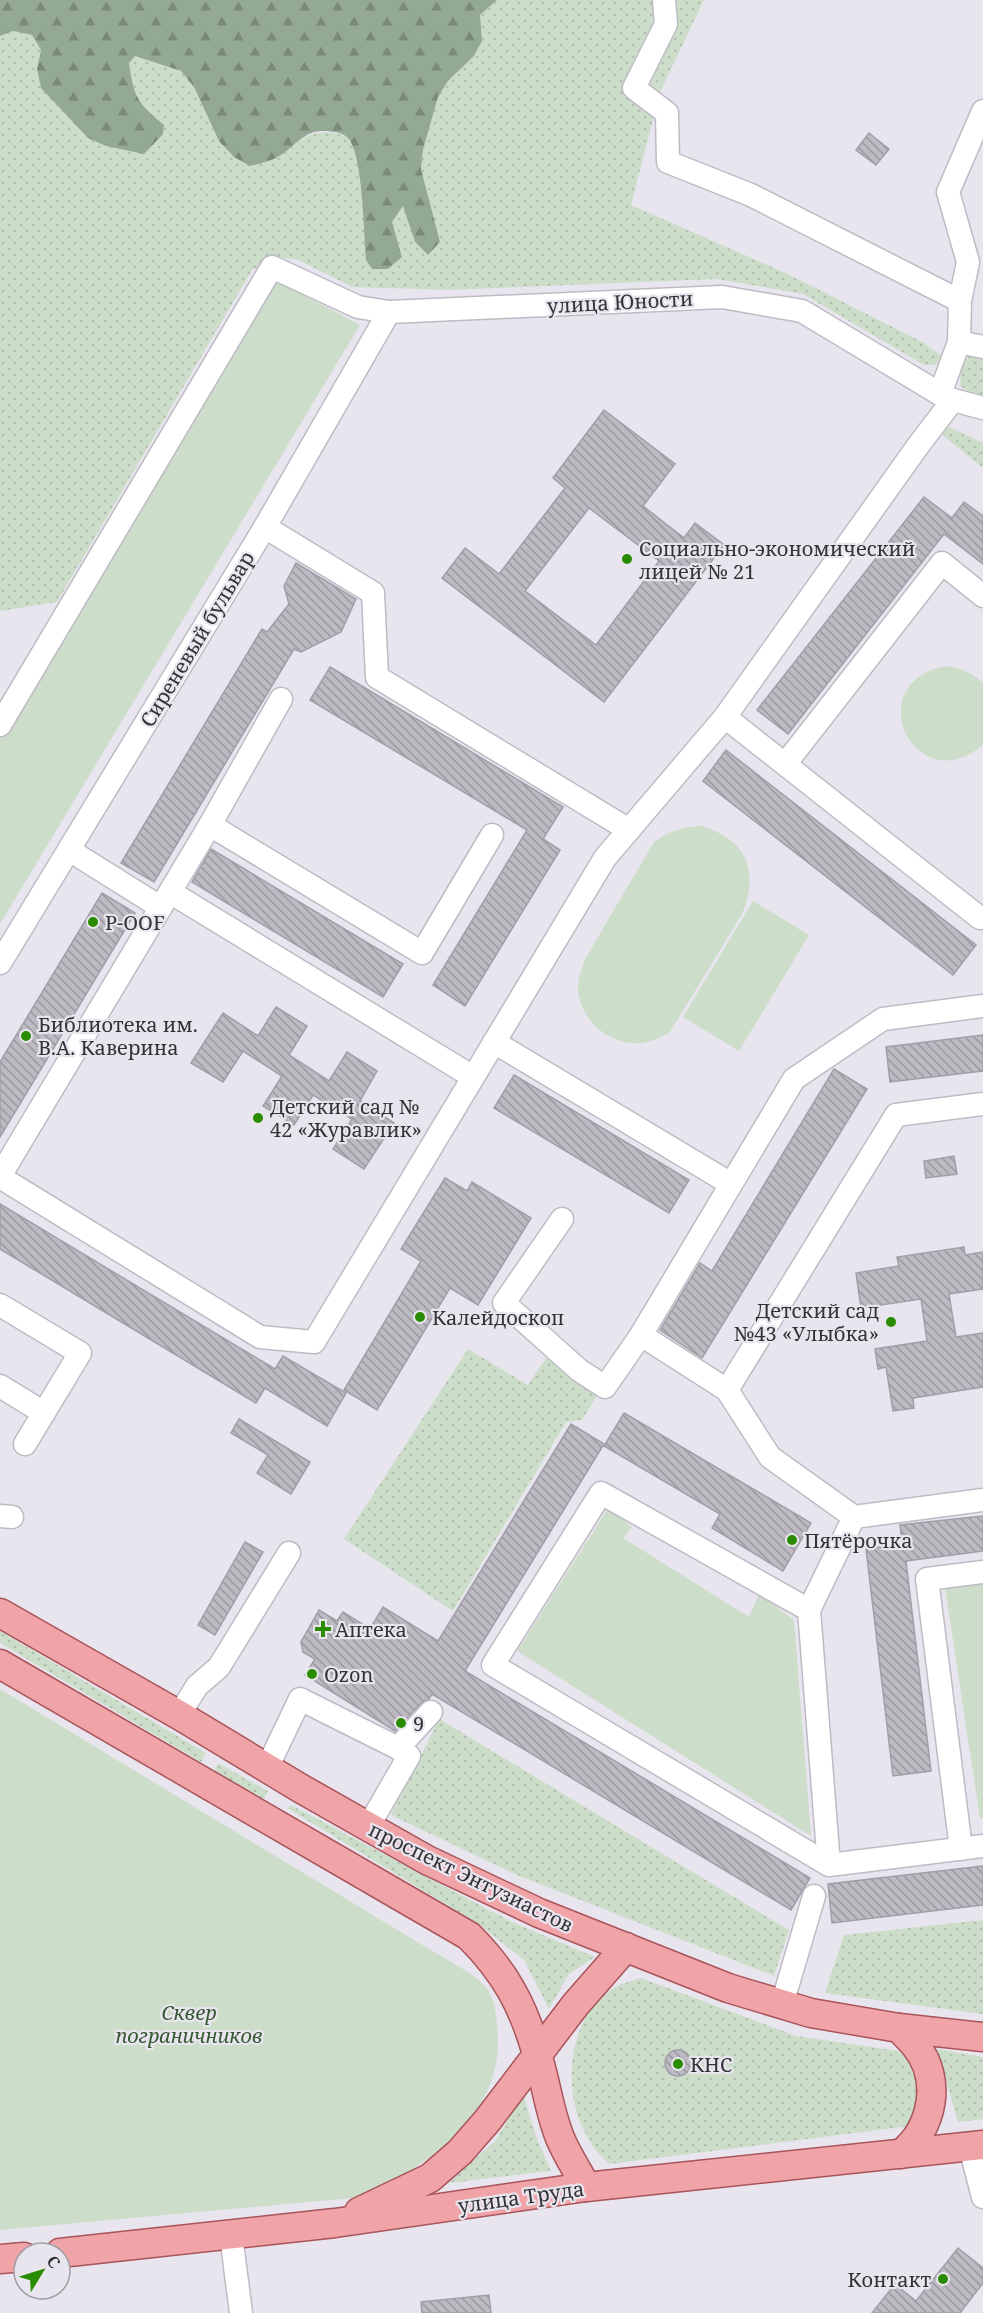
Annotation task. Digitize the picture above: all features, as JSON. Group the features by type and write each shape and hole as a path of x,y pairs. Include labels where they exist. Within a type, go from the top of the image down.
{"main road":[{"name":"проспект Энтузиастов","path":"0,1613 427,1860 539,1913 728,1988 811,2013 899,2028 983,2037"},
{"path":"0,1664 469,1936 490,1956 507,1980 521,2009 537,2053 560,2138 586,2187"},
{"path":"335,2223 430,2178 460,2152 487,2121 576,2004 626,1947"},
{"path":"899,2028 916,2046 928,2067 931,2088 930,2110 923,2130 914,2144 902,2154"},
{"name":"улица Труда","path":"72,2252 335,2223 586,2187 977,2146"}],"street":[{"path":"664,0 666,24 634,88 667,113 668,162 751,195 960,301"},
{"path":"281,699 210,825 0,1177 260,1337 314,1341 605,858 725,717 920,442 947,397 959,342 960,301 968,262 948,192 983,111"},
{"name":"улица Юности","path":"0,725 272,267 358,308 389,312 722,297 802,311 947,397 983,425"},
{"name":"Сиреневый бульвар","path":"0,963 265,527 389,312"},
{"path":"959,342 983,347"},
{"name":"улица Юности","path":"947,397 983,408"},
{"path":"265,527 373,594 377,677 629,830"},
{"path":"786,763 942,563 983,596"},
{"path":"725,717 980,918"},
{"path":"210,825 422,953 492,836"},
{"path":"69,850 165,899 474,1077"},
{"path":"562,1219 504,1303 579,1370 605,1387 640,1335 794,1079 883,1019 983,1006"},
{"path":"494,1042 731,1184"},
{"path":"727,1390 896,1115 983,1104"},
{"path":"0,1305 80,1353 25,1444"},
{"path":"640,1335 727,1390 770,1457 854,1517 983,1500"},
{"path":"0,1386 44,1413"},
{"path":"809,1610 601,1493 493,1665 829,1865 972,1848 927,1579 983,1572"},
{"path":"829,1865 809,1610 854,1517"},
{"path":"179,1715 197,1686 219,1667 289,1553"},
{"path":"267,1768 300,1699 398,1748 409,1756 368,1827"},
{"path":"398,1748 431,1712"},
{"path":"782,2004 814,1896"},
{"path":"977,2146 983,2197"},
{"path":"231,2235 241,2313"}],"green space":[{"path":"0,0 497,0 480,15 482,41 474,56 448,81 438,97 423,150 421,169 440,242 428,255 415,242 403,206 392,222 402,257 388,269 372,269 366,260 357,160 348,138 332,132 314,132 303,137 276,158 250,166 234,157 219,141 194,87 181,71 135,56 129,63 135,92 148,111 164,125 163,134 144,154 106,146 88,138 41,88 37,69 41,50 32,35 13,31 0,36"},
{"path":"497,0 704,0 660,92 631,205 790,275 924,343 943,357 935,365 924,365 803,294 717,279 448,290 352,287 298,260 278,257 252,270 57,602 0,611 0,36 13,31 32,35 41,50 37,69 164,125 148,110 135,91 129,63 135,56 181,71 194,87 219,141 278,157 298,141 313,134 330,132 346,137 351,141 357,156 363,200 366,260 402,257 392,222 403,206 415,242 427,255 440,242 421,169 423,150 438,97 448,81 474,56 482,41 480,15"},
{"path":"277,281 360,325 0,924 0,738"},
{"path":"970,354 983,355 983,395 973,394 960,386 961,369"},
{"path":"947,426 983,443 983,468 941,434"},
{"path":"945,666 966,671 983,683 983,745 958,759 936,759 918,750 906,734 901,714 905,694 919,677"},
{"path":"701,826 729,839 739,848 745,859 750,884 742,914 670,1032 657,1039 641,1043 617,1040 597,1027 583,1008 578,986 585,959 654,842 676,830"},
{"path":"753,901 809,935 739,1051 683,1017"},
{"path":"468,1349 528,1385 546,1358 598,1394 582,1420 566,1422 453,1611 344,1539"},
{"path":"609,1507 632,1527 623,1538 749,1617 759,1594 794,1620 811,1836 517,1651"},
{"path":"983,1583 983,1818 980,1819 945,1587"},
{"path":"0,1631 206,1753 201,1762 0,1643"},
{"name":"Сквер пограничников","path":"0,1689 457,1965 483,1984 490,1993 495,2009 497,2056 490,2084 477,2108 460,2131 415,2168 364,2197 0,2230"},
{"path":"439,1719 789,1930 774,1976 517,1875 391,1815"},
{"path":"218,1763 268,1791 264,1799 214,1771"},
{"path":"291,1805 512,1922 595,1957 569,1974 549,2009 524,1960 477,1923 287,1808"},
{"path":"983,1920 983,2014 825,1993 844,1935"},
{"path":"641,1978 796,2036 899,2051 914,2068 920,2089 910,2126 609,2164 593,2146 581,2125 572,2082 573,2059 577,2037 586,2017 598,2000 615,1987"},
{"path":"937,2049 983,2057 983,2119 958,2122"},
{"path":"523,2094 537,2139 551,2171 449,2183 496,2140"}],"building":[{"path":"869,133 889,149 876,165 856,150"},
{"path":"604,410 675,464 643,506 684,538 695,523 724,545 604,702 442,578 465,548 499,574 565,488 553,478","holes":["589,508 659,561 596,645 525,591"]},
{"path":"924,497 952,518 964,502 983,516 983,564 944,534 788,734 757,710"},
{"path":"296,563 356,599 341,632 301,652 294,649 154,882 121,863 262,629 267,632 289,604 284,586"},
{"path":"330,667 563,807 543,839 560,850 465,1006 433,985 527,830 310,700"},
{"path":"726,750 976,945 953,975 703,781"},
{"path":"211,849 403,964 383,997 192,882"},
{"path":"102,893 135,913 0,1137 0,1062"},
{"path":"276,1007 307,1026 289,1055 329,1081 347,1052 377,1071 360,1101 394,1123 364,1169 333,1149 352,1119 313,1095 294,1125 263,1106 282,1076 243,1051 223,1082 191,1063 223,1013 258,1036"},
{"path":"983,1035 983,1071 890,1082 886,1047"},
{"path":"834,1069 867,1089 702,1358 660,1330 700,1263 712,1271"},
{"path":"514,1075 689,1180 669,1213 494,1108"},
{"path":"954,1156 957,1174 926,1178 924,1161"},
{"path":"445,1178 467,1191 472,1182 531,1218 478,1305 450,1288 377,1410 344,1390 421,1261 401,1249"},
{"path":"0,1204 275,1369 283,1356 346,1393 327,1426 265,1388 256,1403 0,1249"},
{"path":"964,1247 965,1255 983,1252 983,1289 949,1294 956,1337 983,1333 983,1387 913,1398 914,1408 893,1411 886,1367 878,1369 875,1349 927,1341 921,1299 861,1308 856,1273 899,1266 897,1257"},
{"path":"624,1413 811,1523 783,1571 712,1528 720,1514 604,1446"},
{"path":"239,1419 310,1462 291,1494 257,1473 268,1455 231,1433"},
{"path":"571,1424 604,1444 465,1671 810,1878 791,1910 432,1694 395,1731 305,1675 315,1659 303,1652 301,1642 319,1610 337,1621 343,1612 370,1629 383,1607 438,1641"},
{"path":"983,1516 983,1551 906,1561 931,1771 893,1776 866,1549 902,1544 900,1525"},
{"path":"245,1542 263,1552 215,1635 198,1625"},
{"path":"983,1866 983,1905 832,1923 828,1884"},
{"name":"КНС","path":"678,2050 687,2054 691,2063 687,2072 678,2076 669,2072 665,2063 669,2054"},
{"path":"958,2248 983,2268 983,2283 960,2313 872,2313 895,2284 916,2301"},
{"path":"489,2295 491,2313 422,2313 421,2302"}],"place":[{"name":"Социально-экономический лицей № 21","path":"627,559"},
{"name":"P-OOF","path":"93,922"},
{"name":"Библиотека им. В.А. Каверина","path":"26,1036"},
{"name":"Детский сад № 42 «Журавлик»","path":"258,1118"},
{"name":"Калейдоскоп","path":"420,1317"},
{"name":"Детский сад №43 «Улыбка»","path":"891,1322"},
{"name":"Пятёрочка","path":"792,1540"},
{"name":"Аптека","path":"323,1629"},
{"name":"Ozon","path":"312,1674"},
{"name":"9","path":"401,1723"},
{"name":"КНС","path":"678,2064"},
{"name":"Контакт","path":"943,2279"}]}
